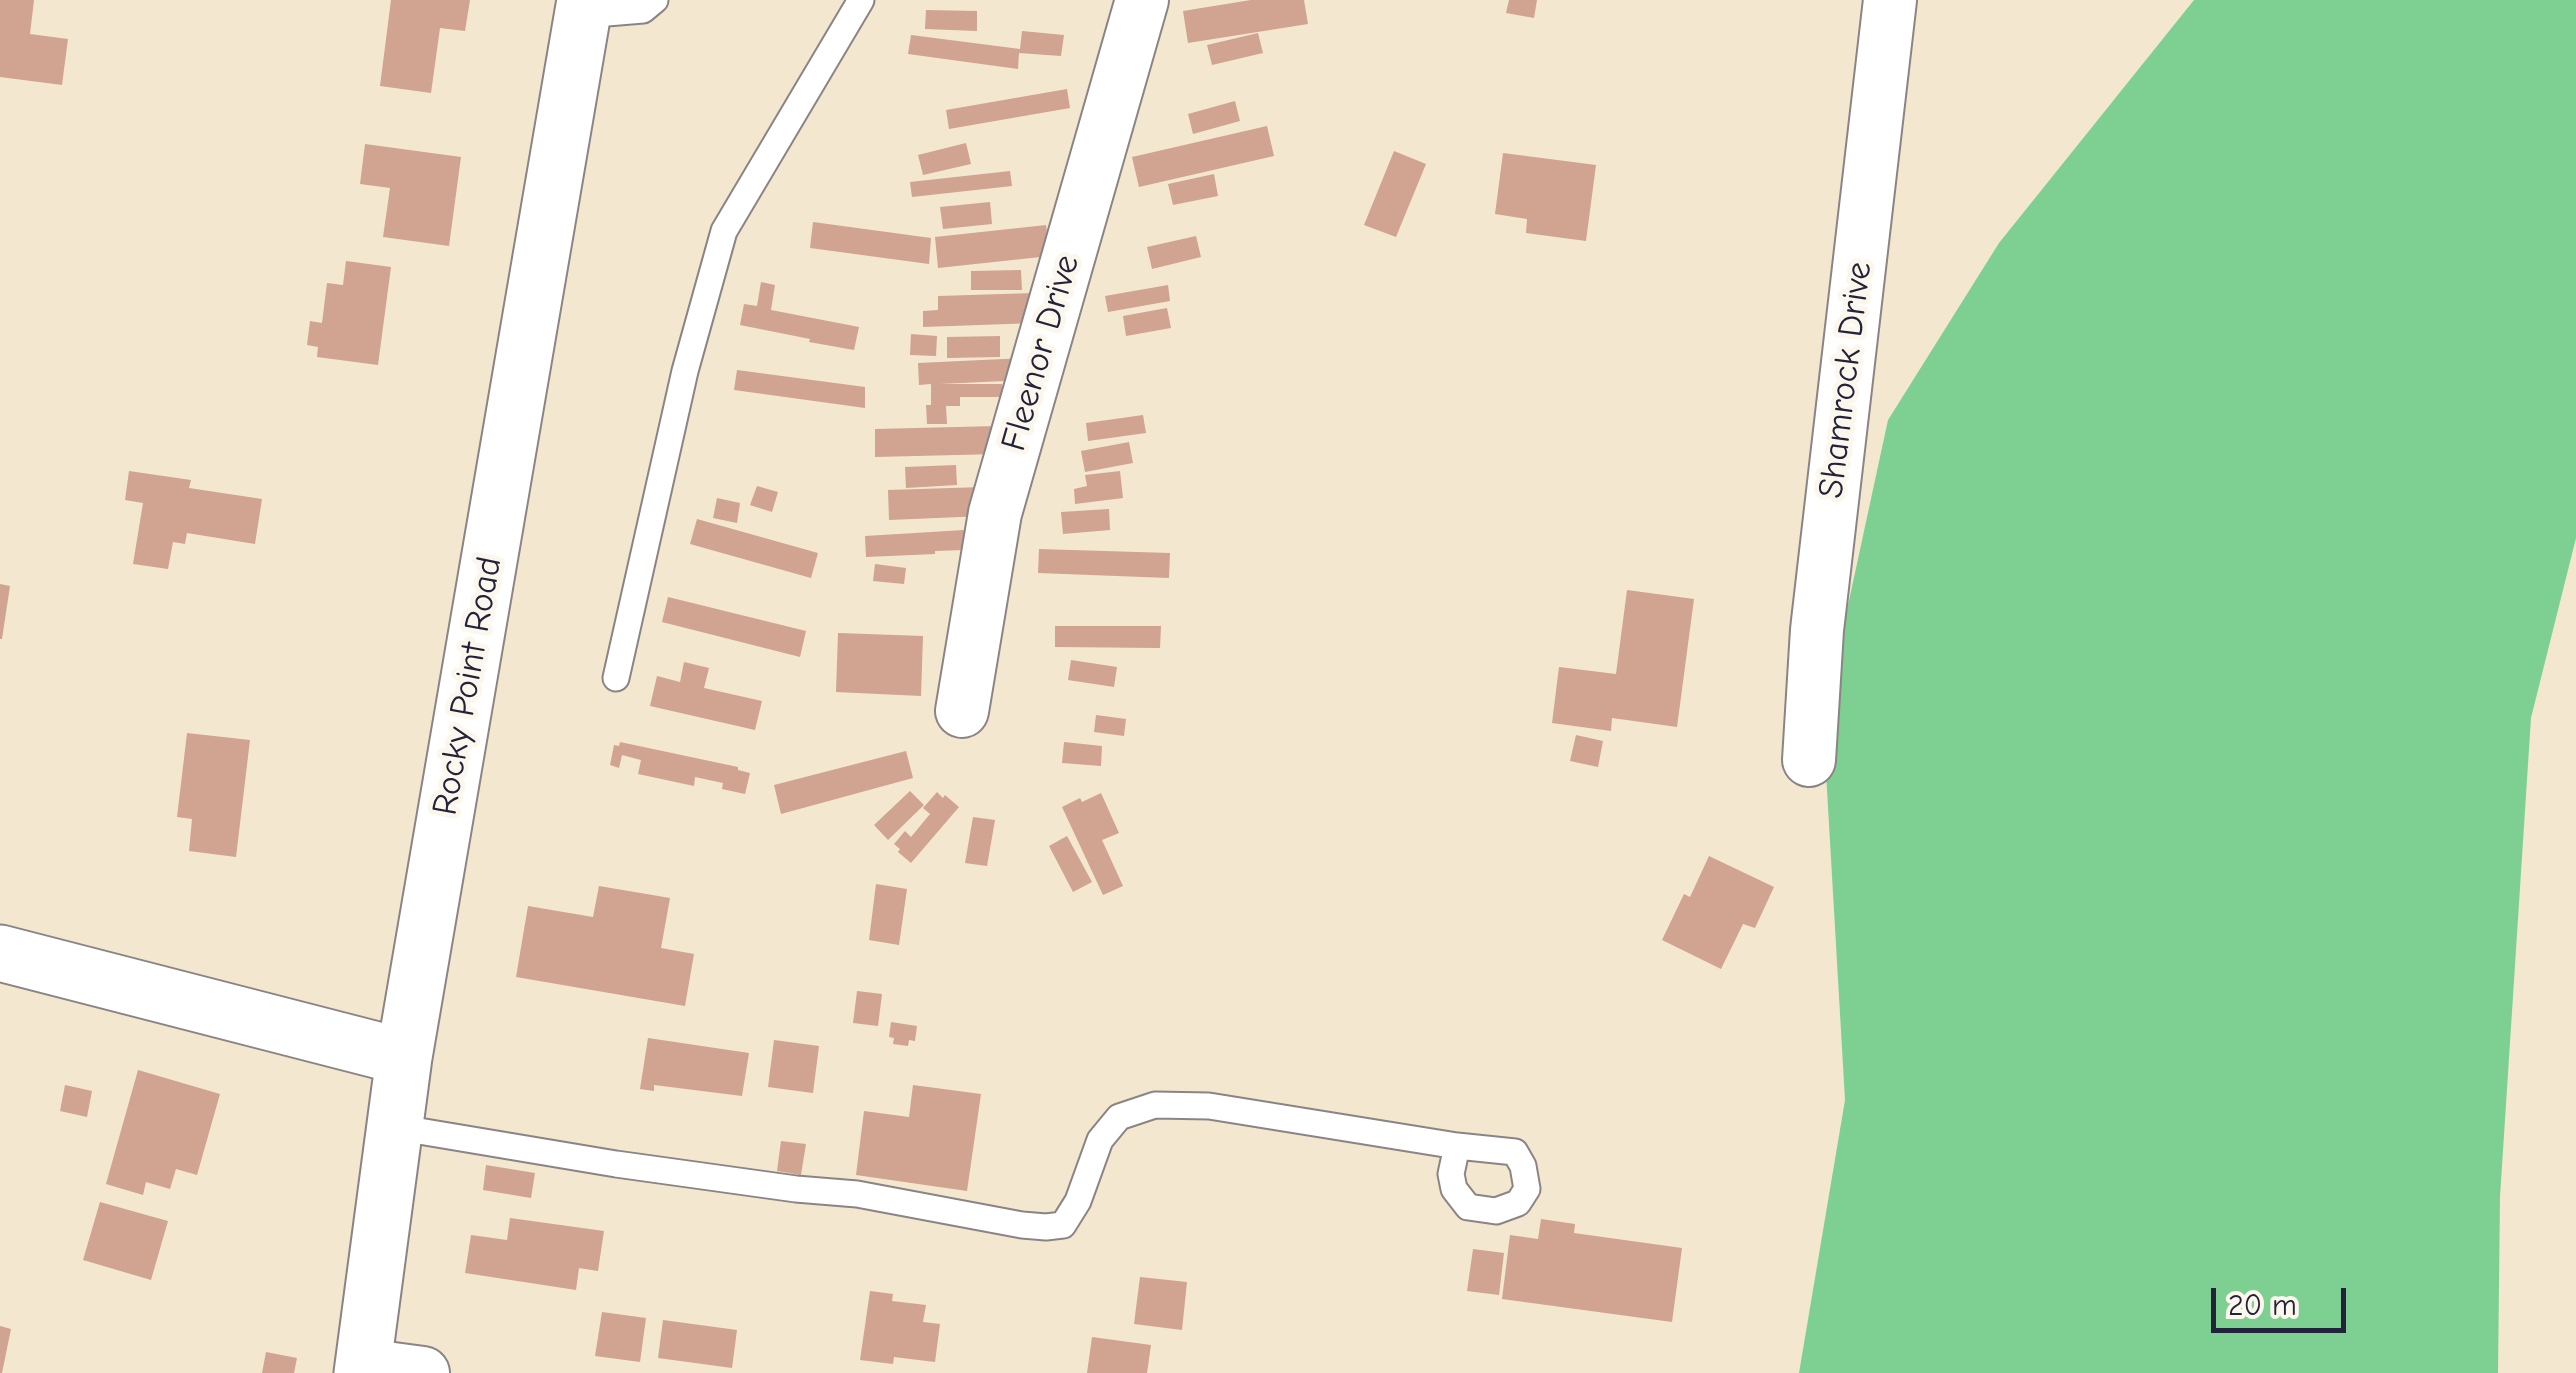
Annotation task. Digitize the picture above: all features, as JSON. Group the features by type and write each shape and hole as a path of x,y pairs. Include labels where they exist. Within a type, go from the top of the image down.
{"street":[{"name":"Fleenor Drive","path":"962,711 996,514 1142,0"},
{"name":"Shamrock Drive","path":"1808,760 1817,630 1890,0"},
{"name":"Rocky Point Road","path":"363,1369 404,1056 584,7"},
{"path":"0,953 404,1056"},
{"path":"363,1369 423,1373"}],"lane":[{"path":"584,7 643,10 655,0"},
{"path":"616,678 684,371 724,231 861,0"},
{"path":"395,1128 616,1164 857,1194 1046,1227 1062,1225 1070,1213 1100,1140 1119,1117 1155,1105 1209,1106 1457,1146"}],"green space":[{"path":"2194,0 2576,0 2576,538 2531,718 2500,1197 2498,1373 1799,1373 1845,1100 1823,721 1888,420 1999,243"}],"building":[{"path":"0,0 34,0 30,34 68,39 62,85 0,77"},
{"path":"391,0 470,0 465,31 440,28 431,93 380,86"},
{"path":"1251,0 1304,0 1308,24 1188,43 1183,11"},
{"path":"1509,0 1537,0 1534,18 1506,13"},
{"path":"926,10 977,11 977,31 925,29"},
{"path":"1022,31 1064,35 1061,56 1019,53 1018,69 908,54 911,35 1020,49"},
{"path":"1258,33 1263,53 1212,65 1207,45"},
{"path":"1067,89 1070,108 949,129 946,110"},
{"path":"1235,101 1240,121 1193,134 1188,114"},
{"path":"1267,126 1274,156 1139,187 1132,157"},
{"path":"966,143 971,164 923,175 918,155"},
{"path":"365,144 461,157 449,246 383,237 390,188 360,184"},
{"path":"1394,151 1426,164 1396,237 1364,225"},
{"path":"1503,153 1596,165 1586,241 1526,233 1527,219 1495,214"},
{"path":"1010,171 1012,186 912,197 910,182"},
{"path":"1214,174 1218,196 1173,205 1168,184"},
{"path":"990,202 992,224 943,229 940,207"},
{"path":"813,222 931,238 929,264 810,248"},
{"path":"1046,225 1050,256 938,268 935,237"},
{"path":"1196,236 1201,257 1152,269 1147,247"},
{"path":"346,261 391,267 378,365 317,357 318,347 307,345 310,321 322,323 327,283 343,285"},
{"path":"1021,270 1022,290 971,290 971,271"},
{"path":"761,282 775,285 771,310 859,327 854,350 740,325 744,304 757,306"},
{"path":"1168,285 1170,301 1108,312 1105,296"},
{"path":"1035,293 1036,323 923,327 923,311 938,310 938,296"},
{"path":"1167,308 1171,328 1126,336 1123,316"},
{"path":"911,334 937,336 936,356 910,355"},
{"path":"1000,336 1000,357 947,358 947,337"},
{"path":"1025,358 1026,380 940,384 1002,384 1002,397 960,397 960,406 946,406 947,424 927,424 931,384 919,385 918,363"},
{"path":"737,370 865,387 865,408 734,390"},
{"path":"1143,415 1146,433 1088,441 1086,423"},
{"path":"997,426 998,454 875,457 875,429"},
{"path":"1129,442 1133,463 1085,472 1081,451"},
{"path":"956,465 957,485 906,488 905,467"},
{"path":"129,471 191,480 189,488 262,499 255,544 187,533 185,544 173,542 168,569 133,564 143,503 125,500"},
{"path":"1120,471 1123,498 1075,504 1074,489 1087,486 1085,475"},
{"path":"757,486 778,492 772,512 750,505"},
{"path":"983,487 984,516 889,520 888,490"},
{"path":"717,498 740,503 737,523 713,518"},
{"path":"1109,509 1110,530 1063,534 1061,512"},
{"path":"697,519 818,553 811,578 690,544"},
{"path":"964,530 965,550 866,557 865,536"},
{"path":"1039,549 1170,553 1169,578 1038,573"},
{"path":"875,564 906,568 904,584 873,581"},
{"path":"0,584 10,586 2,639 0,639"},
{"path":"1627,590 1694,599 1677,727 1612,718 1611,731 1552,723 1559,667 1616,674"},
{"path":"668,597 806,631 800,657 662,622"},
{"path":"1055,626 1161,626 1160,648 1055,647"},
{"path":"838,633 923,636 921,696 836,692"},
{"path":"1071,660 1117,667 1114,687 1068,680"},
{"path":"684,662 709,668 704,688 762,701 755,730 650,706 657,676 680,682"},
{"path":"1096,715 1126,719 1124,736 1094,732"},
{"path":"187,733 250,740 236,857 189,851 192,819 177,817"},
{"path":"1576,735 1603,741 1598,767 1570,761"},
{"path":"620,742 738,767 750,773 745,794 722,789 723,783 695,777 694,786 638,774 641,760 622,755 619,768 610,765 614,745 619,746"},
{"path":"1064,742 1102,746 1101,766 1062,763"},
{"path":"906,751 913,778 781,814 774,785"},
{"path":"910,791 924,805 888,840 874,825"},
{"path":"937,792 959,807 911,863 894,844 905,831 911,837 930,814 923,808"},
{"path":"1101,793 1119,833 1102,840 1123,886 1103,895 1062,807"},
{"path":"973,817 995,820 987,866 965,863"},
{"path":"1067,836 1092,882 1073,892 1049,846"},
{"path":"1709,856 1774,887 1755,928 1743,924 1721,969 1662,940 1684,894 1690,897"},
{"path":"876,884 907,889 899,945 869,940"},
{"path":"599,886 670,898 661,948 694,954 685,1006 516,977 528,906 593,917"},
{"path":"857,991 882,994 878,1026 853,1023"},
{"path":"891,1022 917,1026 915,1041 909,1040 908,1046 893,1044 894,1038 889,1037"},
{"path":"648,1038 749,1053 742,1096 654,1085 654,1091 640,1089"},
{"path":"774,1040 819,1046 813,1093 768,1087"},
{"path":"138,1070 220,1094 197,1175 176,1169 170,1189 146,1182 143,1195 106,1184"},
{"path":"65,1085 92,1091 87,1117 60,1111"},
{"path":"913,1085 981,1094 967,1191 856,1175 864,1111 909,1117"},
{"path":"781,1141 806,1144 801,1175 777,1171"},
{"path":"486,1165 535,1173 531,1198 483,1190"},
{"path":"100,1202 168,1221 151,1280 83,1260"},
{"path":"510,1218 604,1231 598,1271 579,1268 576,1290 465,1273 471,1235 507,1240"},
{"path":"1541,1219 1575,1224 1574,1233 1682,1248 1672,1322 1502,1299 1510,1235 1538,1239"},
{"path":"1473,1249 1504,1253 1499,1295 1467,1291"},
{"path":"1140,1277 1187,1282 1182,1330 1134,1324"},
{"path":"870,1291 893,1294 892,1301 926,1305 923,1322 940,1324 935,1362 894,1357 893,1364 860,1360"},
{"path":"602,1312 646,1318 640,1362 595,1356"},
{"path":"663,1320 737,1330 732,1368 658,1358"},
{"path":"0,1326 11,1329 2,1373 0,1373"},
{"path":"1092,1337 1151,1345 1147,1373 1087,1373"},
{"path":"266,1352 297,1358 294,1373 262,1373"}]}
